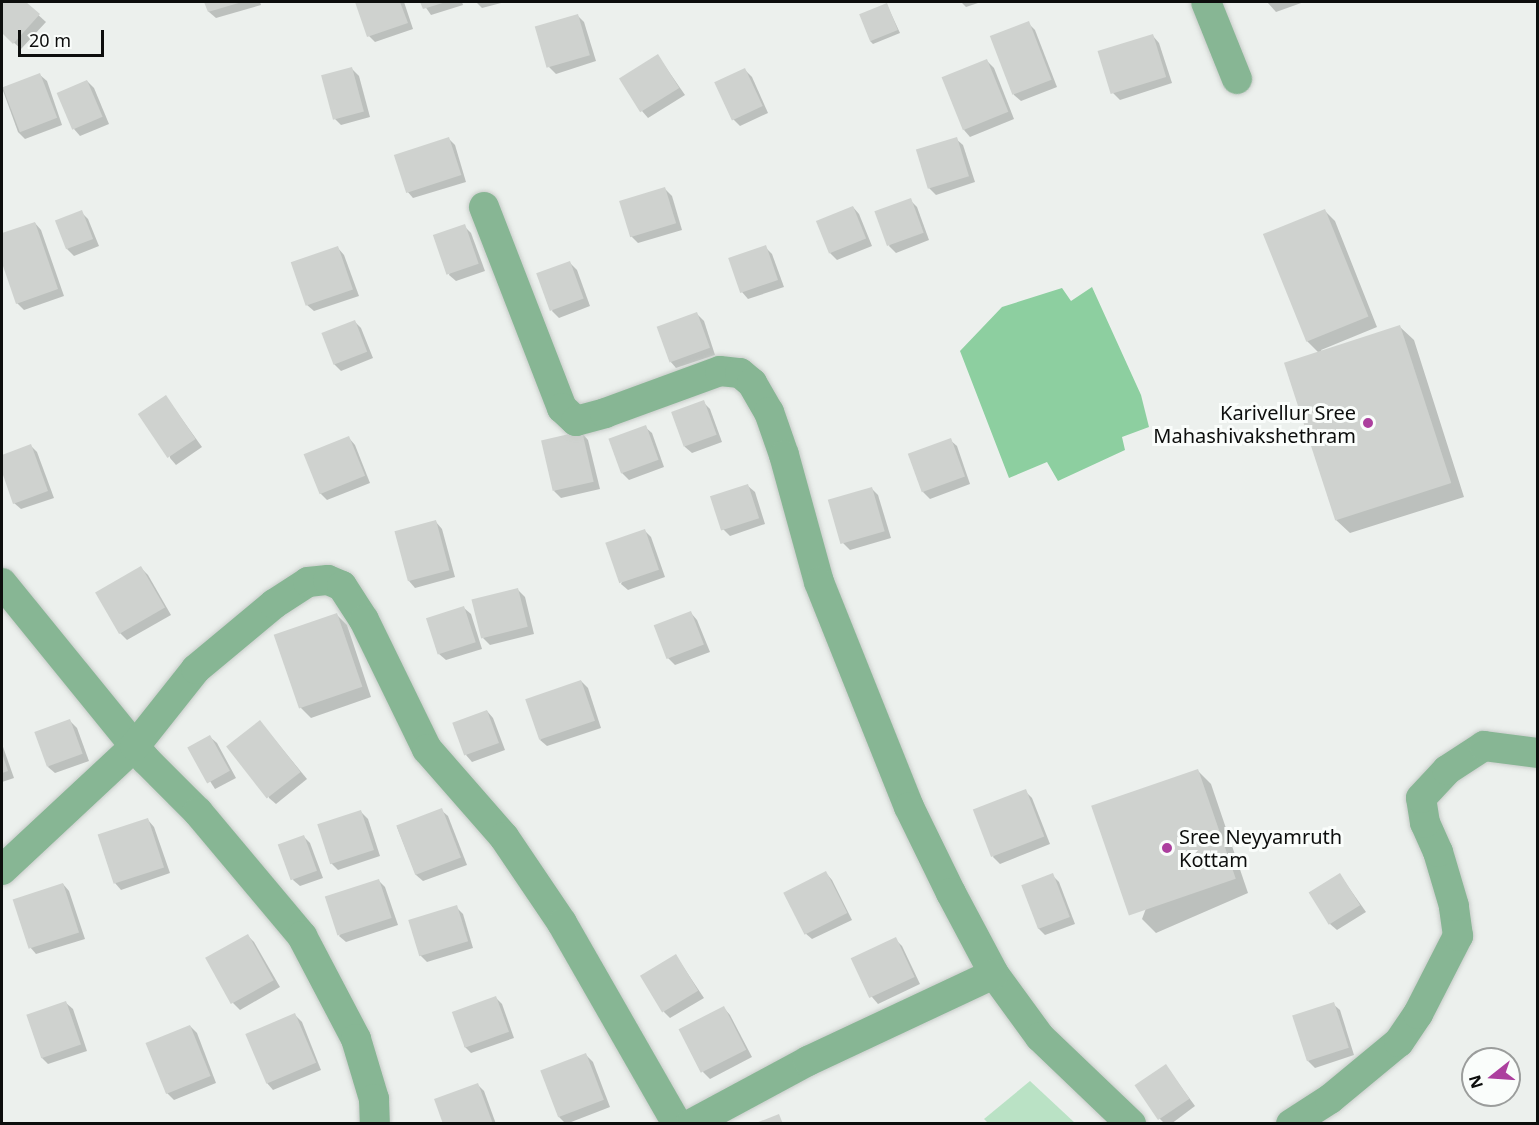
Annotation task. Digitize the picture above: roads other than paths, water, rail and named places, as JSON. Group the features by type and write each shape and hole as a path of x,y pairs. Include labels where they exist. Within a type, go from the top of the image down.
{"street":[{"path":"1206,2 1237,79"},
{"path":"484,207 562,408 576,421 605,413 720,370 741,373 752,383 769,412 784,455 819,582 909,807 994,974 1040,1037 1131,1124"},
{"path":"2,870 135,746 196,669 274,604 308,582 328,580 342,586 364,620 427,748 504,837 562,923 677,1124"},
{"path":"2,583 135,746 198,812 302,936 356,1039 374,1099 375,1124"},
{"path":"1291,1124 1330,1099 1399,1042 1418,1014 1458,936 1454,906 1438,852 1425,824 1421,798 1447,770 1484,746 1538,753"},
{"path":"691,1124 808,1061 994,974"}],"place":[{"name":"Karivellur Sree Mahashivakshethram","path":"1368,423"},
{"name":"Sree Neyyamruth Kottam","path":"1167,848"}]}
